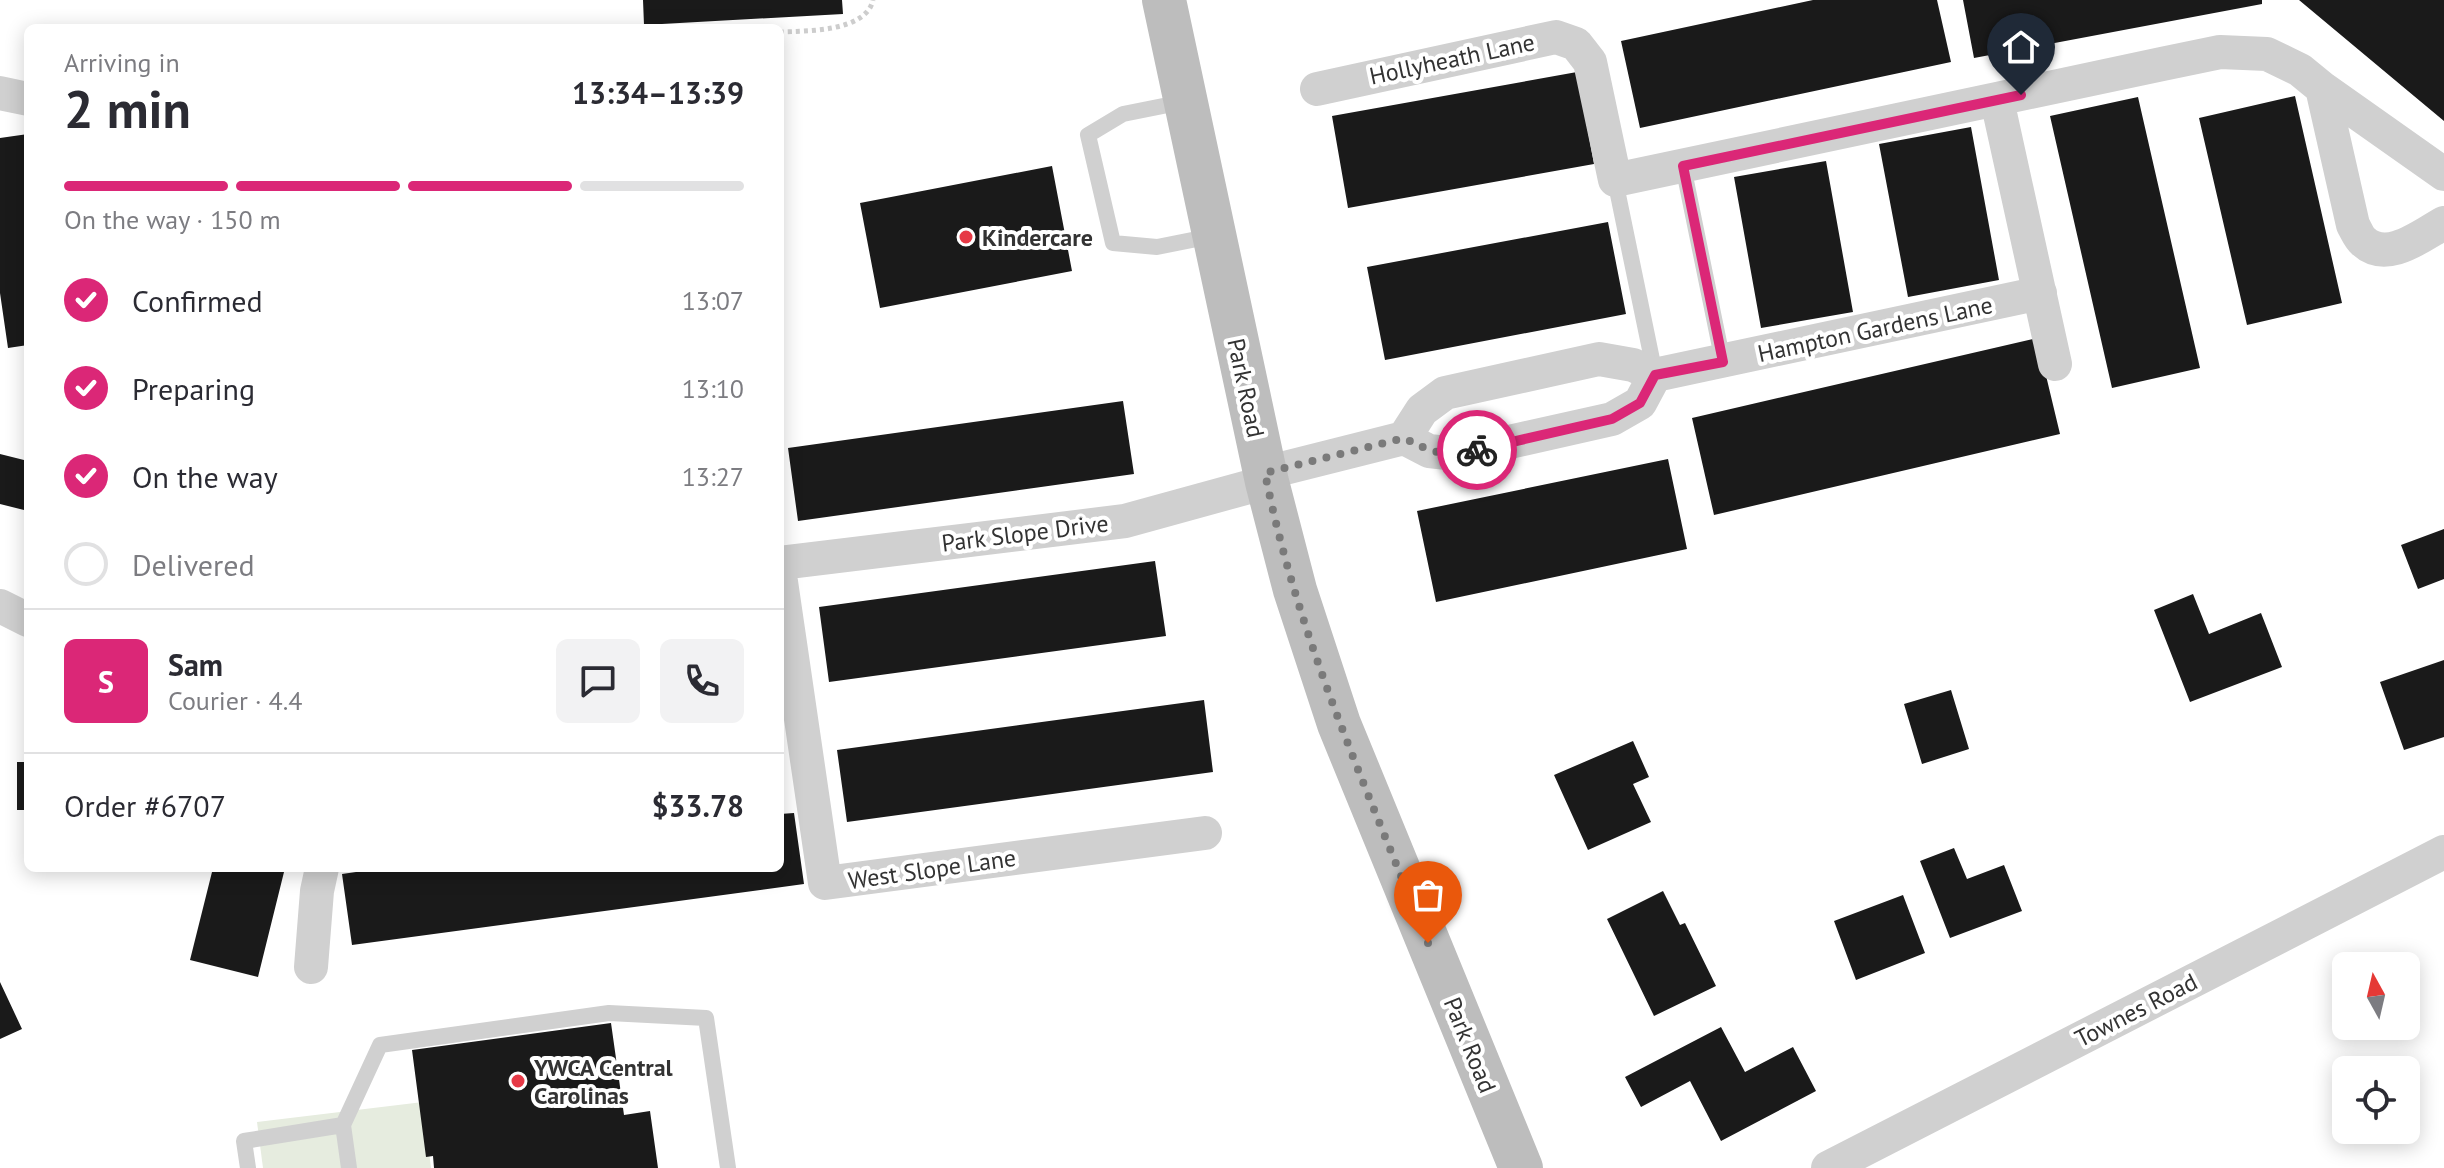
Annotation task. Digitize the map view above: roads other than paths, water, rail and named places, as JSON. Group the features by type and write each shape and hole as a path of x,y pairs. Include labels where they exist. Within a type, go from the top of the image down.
{"main road":[{"name":"Park Road","path":"1164,0 1266,478 1295,590 1339,724 1521,1168"}],"street":[{"name":"Hollyheath Lane","path":"1317,89 1556,37 1576,44 1590,62 1615,180"},
{"path":"1615,180 2220,52 2267,54 2300,70 2444,174"},
{"path":"2322,88 2353,225 2364,242 2381,249 2398,248 2444,223"},
{"path":"0,93 24,98"},
{"path":"1997,100 2055,364"},
{"name":"Hampton Gardens Lane","path":"1655,375 2040,293"},
{"path":"1266,478 1404,438 1422,410 1445,393 1599,359 1633,365 1655,375 1640,403 1612,419 1456,454 1429,451 1404,438"},
{"name":"Park Slope Drive","path":"784,563 1125,521 1266,478"},
{"path":"0,606 24,618"},
{"name":"West Slope Lane","path":"784,629 795,776 825,883 1205,833"},
{"name":"Townes Road","path":"1828,1168 2444,852"},
{"path":"311,967 321,872"}],"lane":[{"path":"1185,102 1123,114 1088,135 1113,243 1157,247 1213,236"},
{"path":"1683,166 1723,362"},
{"path":"1615,180 1655,375"},
{"path":"349,1168 343,1125 380,1045 609,1013 706,1018 728,1168"},
{"path":"248,1168 244,1141 343,1125"}],"place":[{"name":"Kindercare","path":"966,237"},
{"name":"YWCA Central Carolinas","path":"518,1081"}]}
